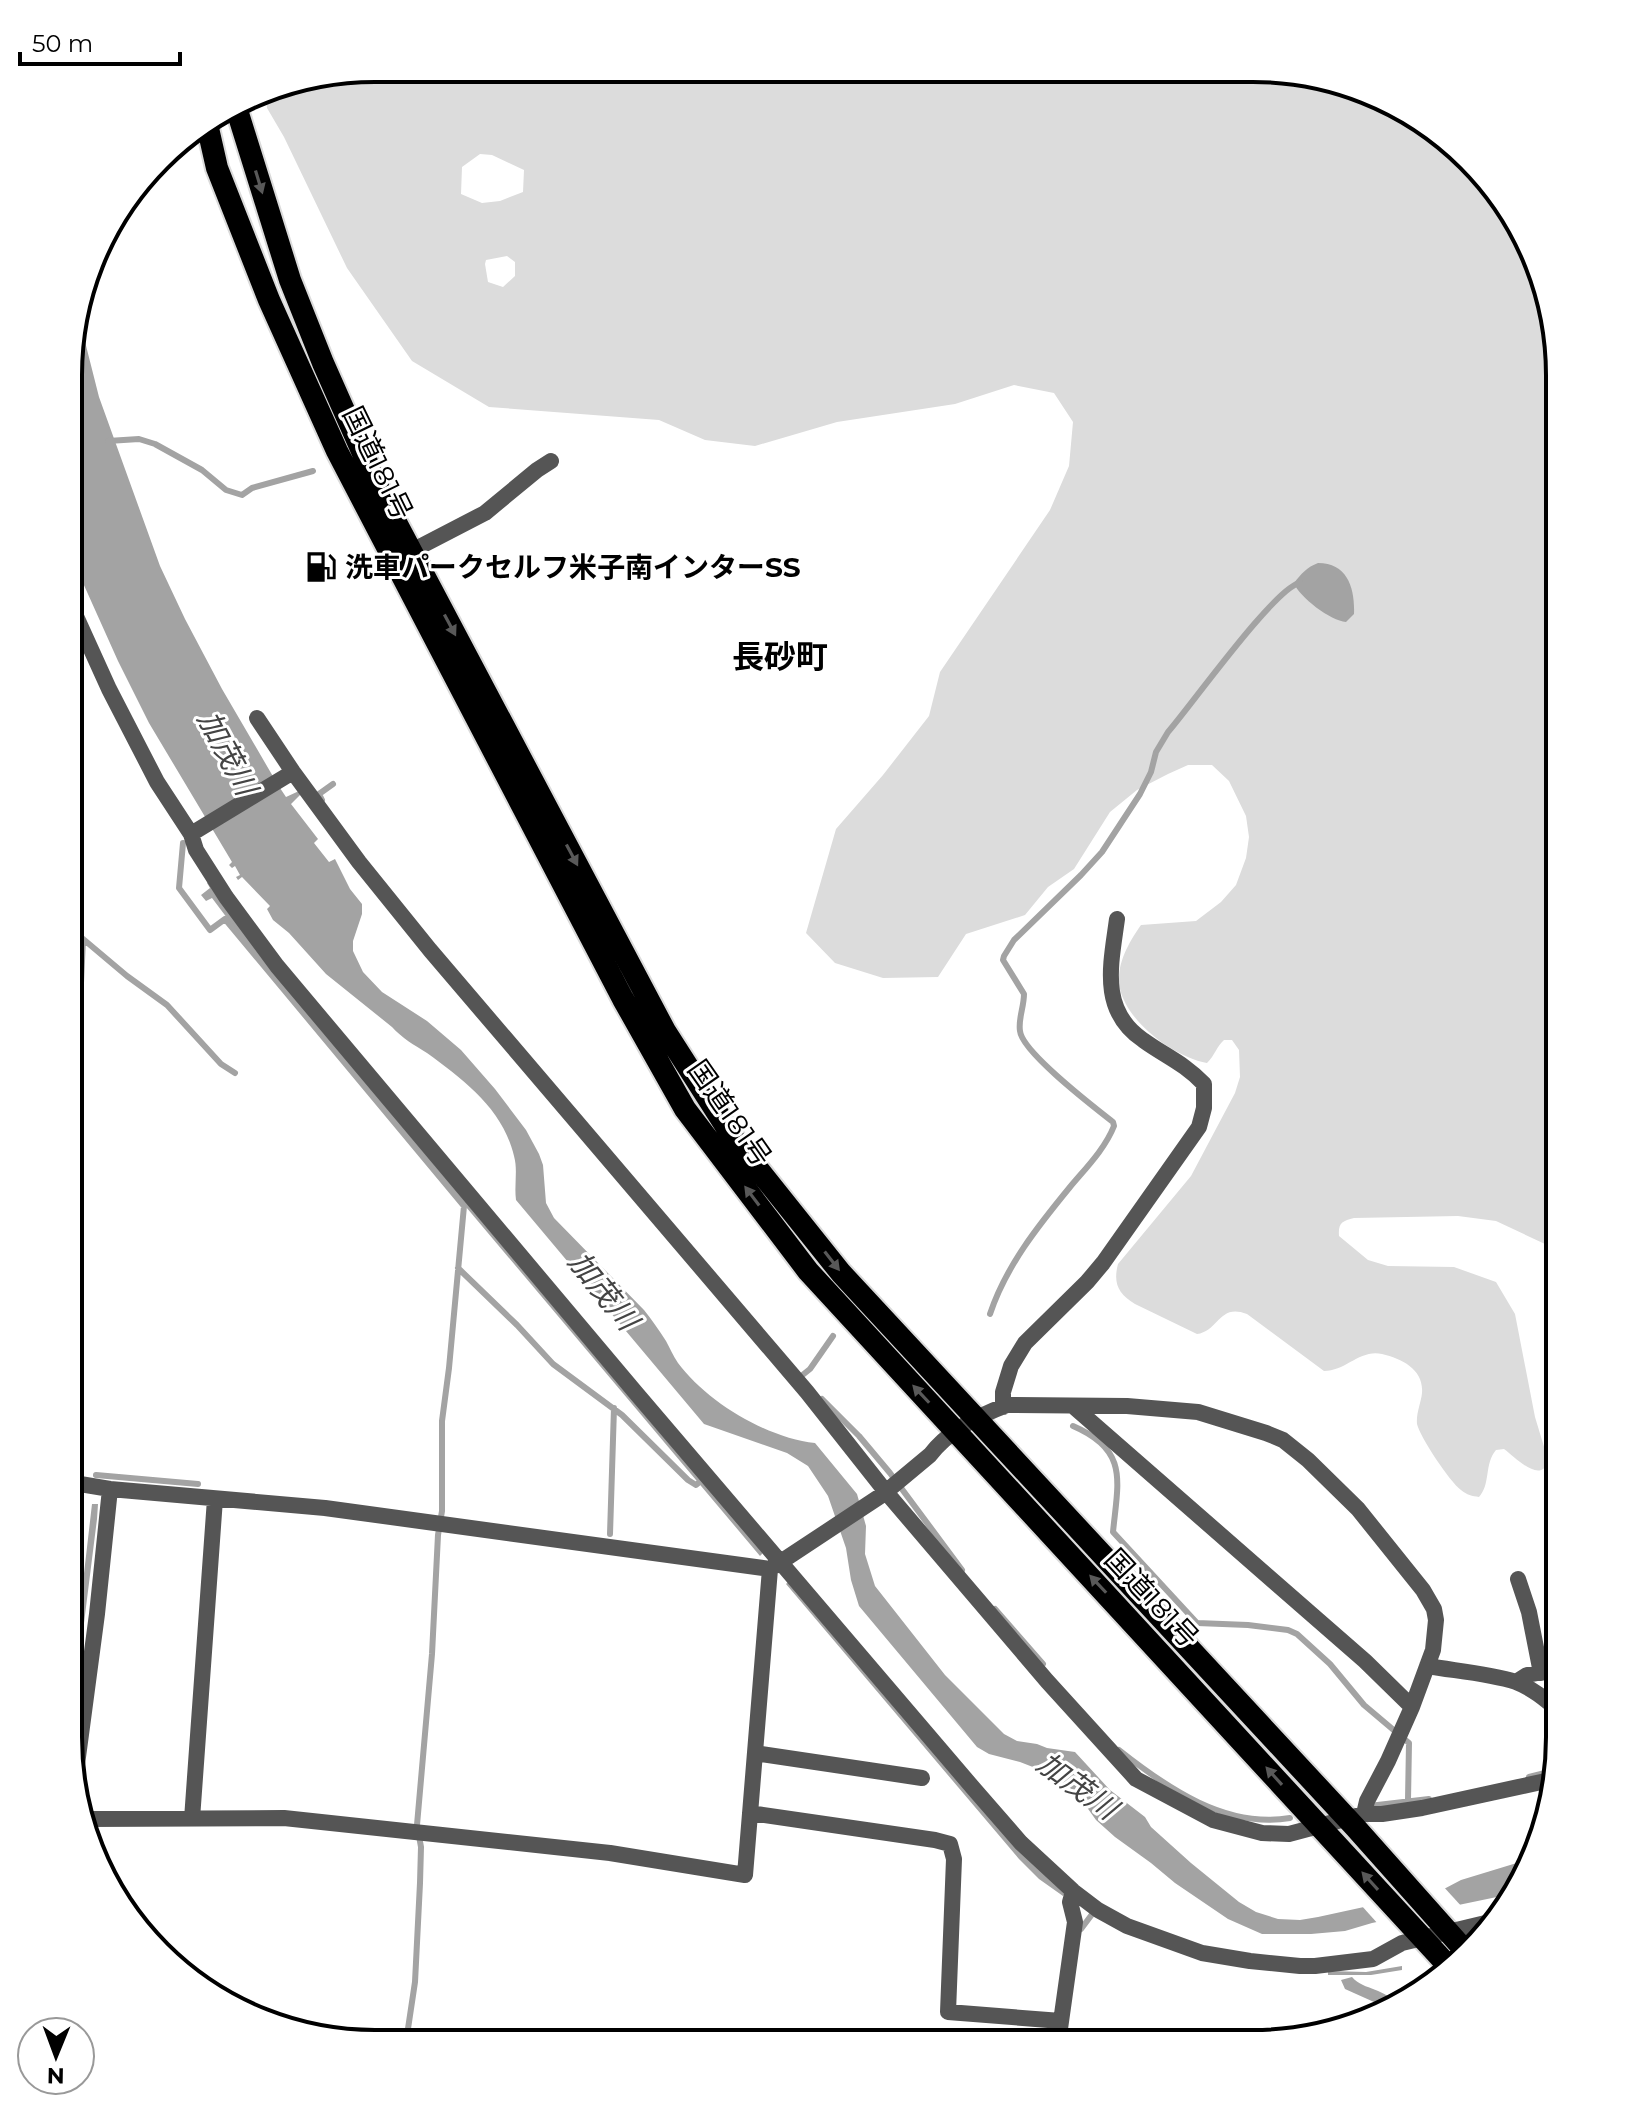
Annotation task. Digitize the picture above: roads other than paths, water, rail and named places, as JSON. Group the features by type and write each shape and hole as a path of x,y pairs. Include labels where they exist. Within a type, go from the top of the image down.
{"highway":[{"name":"国道181号","path":"239,115 295,294 374,480 402,556 623,999 685,1109 808,1271 1442,1960"},
{"name":"国道181号","path":"209,133 217,168 269,300 337,451 402,556 665,1031 734,1139 841,1273 1328,1799 1353,1819 1459,1945"}],"street":[{"path":"402,556 485,513 551,461"},
{"path":"82,629 157,782 195,831 196,850 277,966 1021,1843 1098,1910 1127,1926 1202,1953 1300,1966 1351,1963 1373,1959 1418,1934 1479,1923"},
{"path":"257,718 359,862 430,950 807,1392 884,1494 1136,1779 1213,1820 1262,1833 1289,1834 1323,1830 1353,1819 1422,1808 1542,1782"},
{"path":"195,831 293,772"},
{"path":"1003,1407 1003,1392 1011,1366 1025,1343 1103,1263 1199,1127 1204,1108 1204,1084 1181,1063 1142,1040 1118,1016 1112,996 1111,969 1117,919"},
{"path":"82,1484 325,1508 782,1562 884,1494 936,1447 977,1418 1007,1405 1127,1406 1198,1412 1266,1433 1295,1448 1358,1509 1423,1590 1434,1609 1433,1650 1412,1707 1367,1801 1353,1819"},
{"path":"1073,1406 1365,1661 1412,1707"},
{"path":"82,1727 110,1489"},
{"path":"192,1819 215,1499"},
{"path":"94,1819 284,1818 610,1853 745,1875 755,1753 782,1562"},
{"path":"1518,1579 1529,1612 1541,1673"},
{"path":"1427,1666 1516,1682 1546,1701"},
{"path":"1516,1682 1527,1675 1546,1672"},
{"path":"755,1753 922,1778"},
{"path":"750,1813 950,1844 954,1859 948,2012 1061,2021"},
{"path":"1060,2030 1075,1922 1070,1902 1073,1891"}],"water":[{"name":"加茂川","path":"85,340 99,397 160,566 185,619 278,785 286,797 299,791 301,794 291,804 318,839 314,843 329,862 335,859 350,889 362,904 353,951 363,972 382,992 427,1021 461,1050 495,1089 526,1130 539,1154 543,1165 546,1203 554,1218 644,1310 690,1377 739,1416 777,1434 815,1443 857,1494 866,1526 865,1554 875,1586 945,1675 1004,1734 1017,1741 1075,1752 1110,1790 1145,1817 1151,1827 1191,1863 1256,1912 1278,1919 1318,1917 1442,1890 1461,1880 1518,1863 1499,1897 1345,1931 1262,1934 1228,1919 1175,1883 1096,1820 1076,1792 1038,1769 989,1754 977,1747 859,1606 846,1548 828,1496 808,1466 787,1453 704,1424 516,1200 516,1167 509,1139 480,1097 326,974 273,920 267,909 270,906 242,877 238,880 236,877 240,875 235,866 232,868 229,865 232,862 149,723 82,581"},
{"path":"1318,563 1336,567 1348,579 1354,614 1346,622 1316,607 1294,583 1304,571"},
{"path":"209,881 766,1550 760,1556 264,967 212,898 206,901 201,895 210,888"},
{"path":"92,1504 98,1504 82,1639 82,1591"},
{"path":"790,1580 1067,1892 1063,1896 1039,1879 1019,1859 786,1584"},
{"path":"1402,1966 1402,1970 1371,1975 1328,1975 1328,1971 1366,1972"},
{"path":"1352,1977 1388,1997 1375,2003 1345,1989 1341,1980"}],"waterway":[{"path":"108,441 139,439 155,444 202,470 226,490 242,495 252,488 313,471"},
{"path":"990,1314 1005,1279 1024,1247 1100,1151 1114,1126 1045,1065 1024,1040 1020,1031 1024,994 1003,960 1004,956 1014,940 1102,852 1140,794 1151,772 1156,752 1168,732 1253,625 1288,589 1300,583"},
{"path":"322,800 319,794 333,784"},
{"path":"183,843 179,888 210,930 225,919 464,1206 442,1421 442,1511 417,1825 421,1847 415,1982 408,2030"},
{"path":"82,938 167,1005 221,1064 235,1073"},
{"path":"82,961 83,939"},
{"path":"458,1268 553,1364 622,1415 688,1480 696,1485 702,1480"},
{"path":"800,1377 810,1369 833,1336"},
{"path":"822,1399 890,1473 962,1570"},
{"path":"610,1534 614,1408"},
{"path":"1073,1426 1091,1435 1112,1457 1117,1482 1113,1532 1197,1623 1248,1625 1297,1634 1330,1664 1364,1705 1409,1743 1408,1800"},
{"path":"96,1475 198,1484"},
{"path":"995,1609 1043,1664"},
{"path":"1119,1750 1177,1791 1220,1811 1266,1820 1290,1818"},
{"path":"1529,1777 1543,1773"},
{"path":"1369,1806 1429,1799"},
{"path":"1081,1929 1093,1913"}],"place":[{"name":"洗車パークセルフ米子南インターSS","path":"321,567"}],"district":[{"name":"長砂町","path":"780,657"}]}
